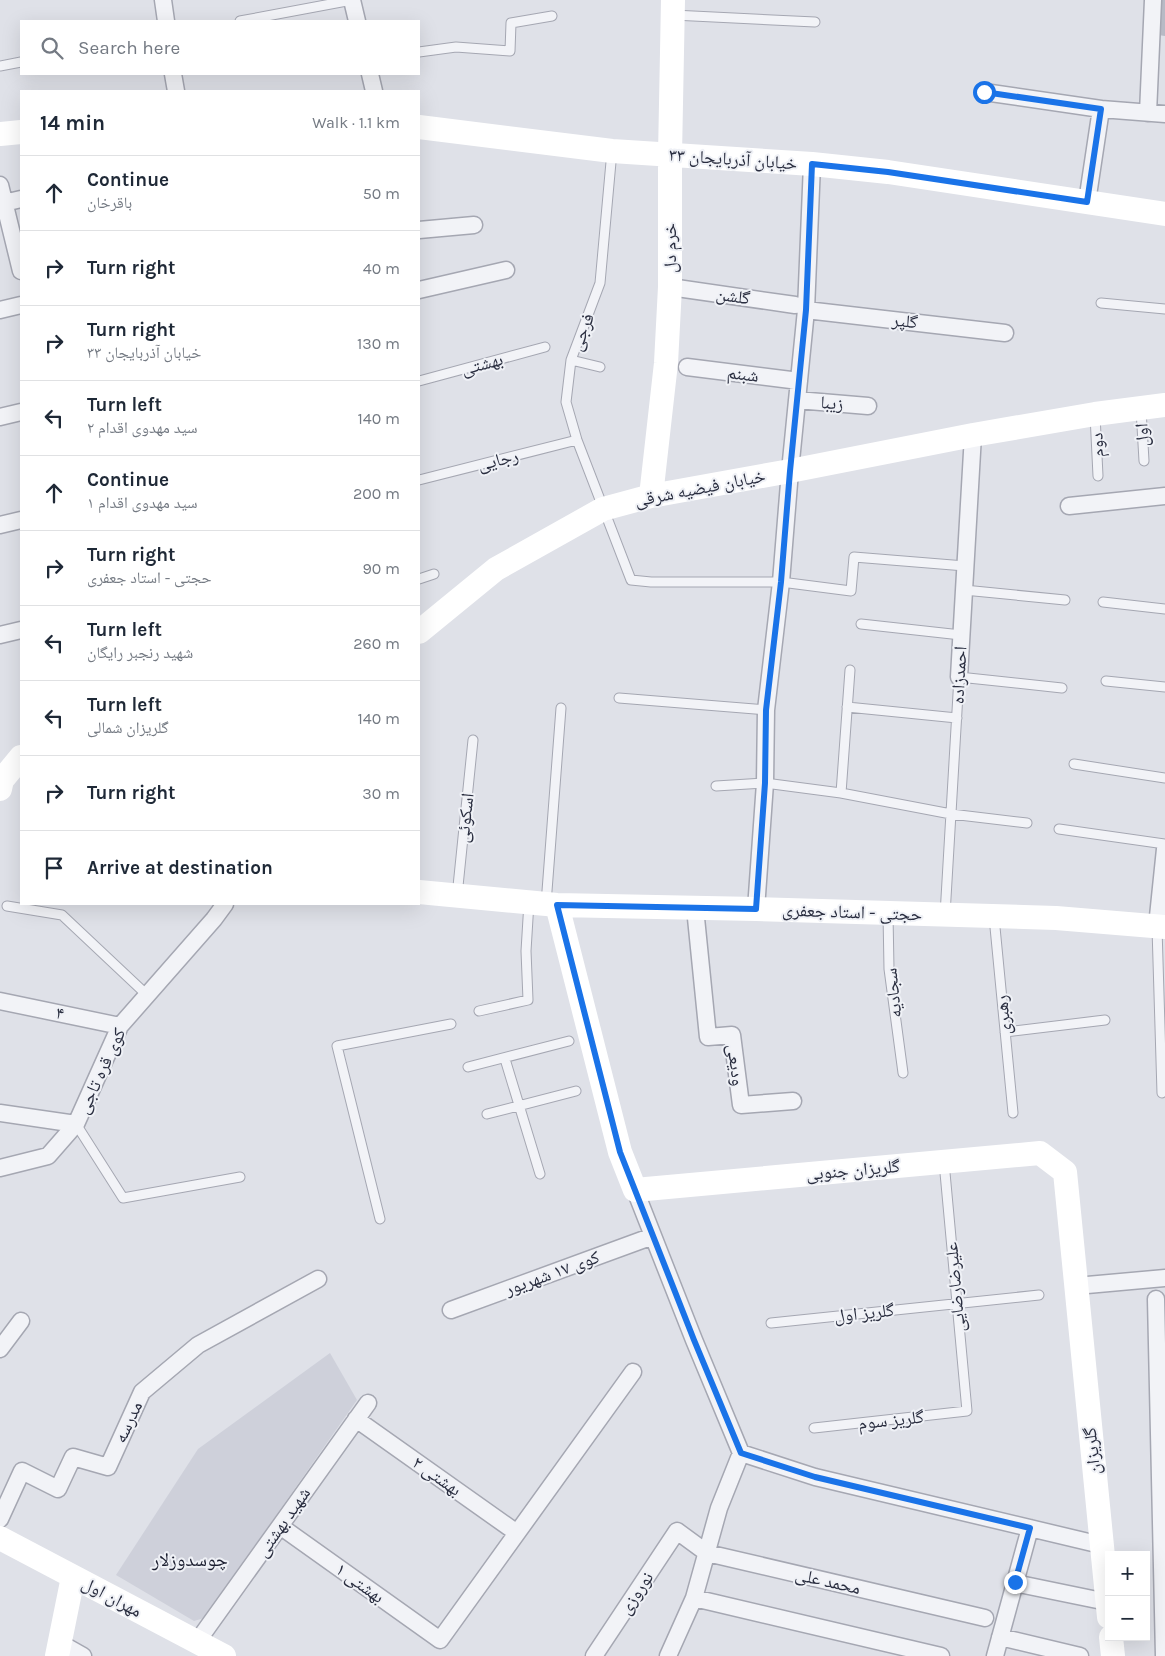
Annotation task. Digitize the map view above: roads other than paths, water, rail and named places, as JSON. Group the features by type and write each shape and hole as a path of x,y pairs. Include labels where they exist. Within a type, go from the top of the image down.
{"street":[{"path":"163,0 166,20"},
{"path":"352,0 357,20"},
{"path":"1148,113 1153,0"},
{"name":"خرم دل","path":"651,496 666,363 670,287 673,7"},
{"path":"173,75 176,90"},
{"path":"370,75 374,90"},
{"path":"984,92 1101,109 1165,114"},
{"path":"1087,202 1101,109"},
{"name":"خیابان آذربایجان ۳۳","path":"420,127 612,151 812,164 888,172 1165,214"},
{"path":"0,134 20,132"},
{"path":"756,909 765,783 766,710 781,582 799,381 801,307 812,164"},
{"path":"0,185 2,204 20,267"},
{"path":"2,204 20,199"},
{"path":"420,230 474,225"},
{"path":"420,290 506,270"},
{"name":"گلشن","path":"670,287 801,307"},
{"path":"0,310 20,305"},
{"name":"گلپر","path":"801,307 1005,333"},
{"name":"شبنم","path":"687,367 799,381"},
{"name":"زیبا","path":"797,400 868,406"},
{"name":"خیابان فیضیه شرقی","path":"420,631 496,568 603,509 651,496 972,435 1095,414 1165,405"},
{"path":"0,417 20,412"},
{"name":"احمدزاده","path":"959,677 972,435"},
{"path":"1069,506 1165,496"},
{"path":"0,524 20,520"},
{"path":"0,635 20,630"},
{"path":"6,784 20,759"},
{"path":"1161,927 1165,849"},
{"name":"حجتی - استاد جعفری","path":"420,892 544,904 1056,918 1161,927"},
{"path":"544,904 620,1152 741,1453 719,1508 694,1598 668,1656"},
{"name":"کوی قره تاجی","path":"0,1168 48,1156 76,1124 120,1026 223,905"},
{"name":"ودیعی","path":"695,908 708,1037 732,1035 741,1105 793,1101"},
{"name":"۴","path":"0,1001 120,1026"},
{"path":"0,1112 76,1124"},
{"name":"گلریزان جنوبی","path":"635,1190 1040,1153 1065,1172"},
{"name":"گلریزان","path":"1065,1172 1101,1545 1105,1568"},
{"name":"کوی ۱۷ شهریور","path":"451,1310 653,1236"},
{"path":"1076,1286 1165,1278"},
{"name":"مدرسه","path":"0,1519 22,1471 58,1489 73,1457 108,1467 142,1392 198,1345 318,1279"},
{"path":"1156,1299 1154,1571 1164,1656"},
{"path":"0,1349 21,1321"},
{"path":"517,1533 633,1372"},
{"name":"شهید بهشتی","path":"197,1642 368,1403"},
{"name":"بهشتی ۲","path":"356,1419 517,1533"},
{"path":"741,1453 815,1477 1101,1545"},
{"name":"بهشتی ۱","path":"280,1526 440,1640 517,1533"},
{"path":"995,1656 1030,1528"},
{"name":"محمد علی","path":"677,1531 707,1553 985,1618"},
{"name":"نوروزی","path":"594,1656 677,1531"},
{"name":"مهران اول","path":"0,1538 224,1656"},
{"path":"73,1577 59,1649 83,1656"},
{"path":"1015,1582 1105,1608"},
{"path":"694,1598 940,1656"},
{"path":"1000,1636 1080,1656"},
{"path":"1111,1641 1113,1656"}],"lane":[{"path":"245,20 352,0"},
{"path":"673,7 815,22"},
{"path":"420,52 456,47 510,51 512,23 552,16"},
{"path":"0,66 20,62"},
{"name":"فرجی","path":"612,151 600,283 571,360 566,402 577,440 603,509 631,580 651,582 781,582"},
{"path":"1101,303 1165,309"},
{"name":"بهشتی","path":"420,381 545,347"},
{"path":"571,360 600,367"},
{"name":"اول","path":"1141,408 1144,461"},
{"name":"دوم","path":"1095,414 1098,476"},
{"name":"رجایی","path":"420,480 577,440"},
{"path":"781,582 852,591 854,557 965,566"},
{"path":"420,579 434,574"},
{"path":"964,590 1065,600"},
{"path":"1103,602 1165,609"},
{"path":"861,624 961,635"},
{"path":"842,793 850,670"},
{"path":"959,677 1062,688"},
{"name":"احمدزاده","path":"945,915 959,677"},
{"path":"1106,681 1165,687"},
{"path":"619,698 766,710"},
{"path":"847,707 956,718"},
{"path":"479,1011 528,1000 526,951 544,904 561,708"},
{"name":"اسکوئی","path":"458,896 472,740"},
{"path":"1074,764 1165,778"},
{"path":"716,786 765,783 842,793 951,814 1027,822"},
{"path":"1059,829 1165,844"},
{"path":"7,906 62,915 147,995"},
{"name":"سجادیه","path":"888,913 889,969 903,1073"},
{"name":"رهبری","path":"994,916 1013,1113"},
{"path":"1161,927 1162,1093"},
{"path":"1005,1032 1105,1020"},
{"path":"380,1219 337,1046 451,1024"},
{"path":"468,1067 569,1041"},
{"path":"505,1059 540,1174"},
{"path":"487,1114 576,1091"},
{"path":"76,1124 123,1198 240,1177"},
{"name":"علیرضارضایی","path":"944,1162 967,1411"},
{"name":"گلریز اول","path":"771,1323 1039,1295"},
{"name":"گلریز سوم","path":"814,1428 967,1411"}],"district":[{"name":"چوسدوزلار","path":"190,1560"}]}
